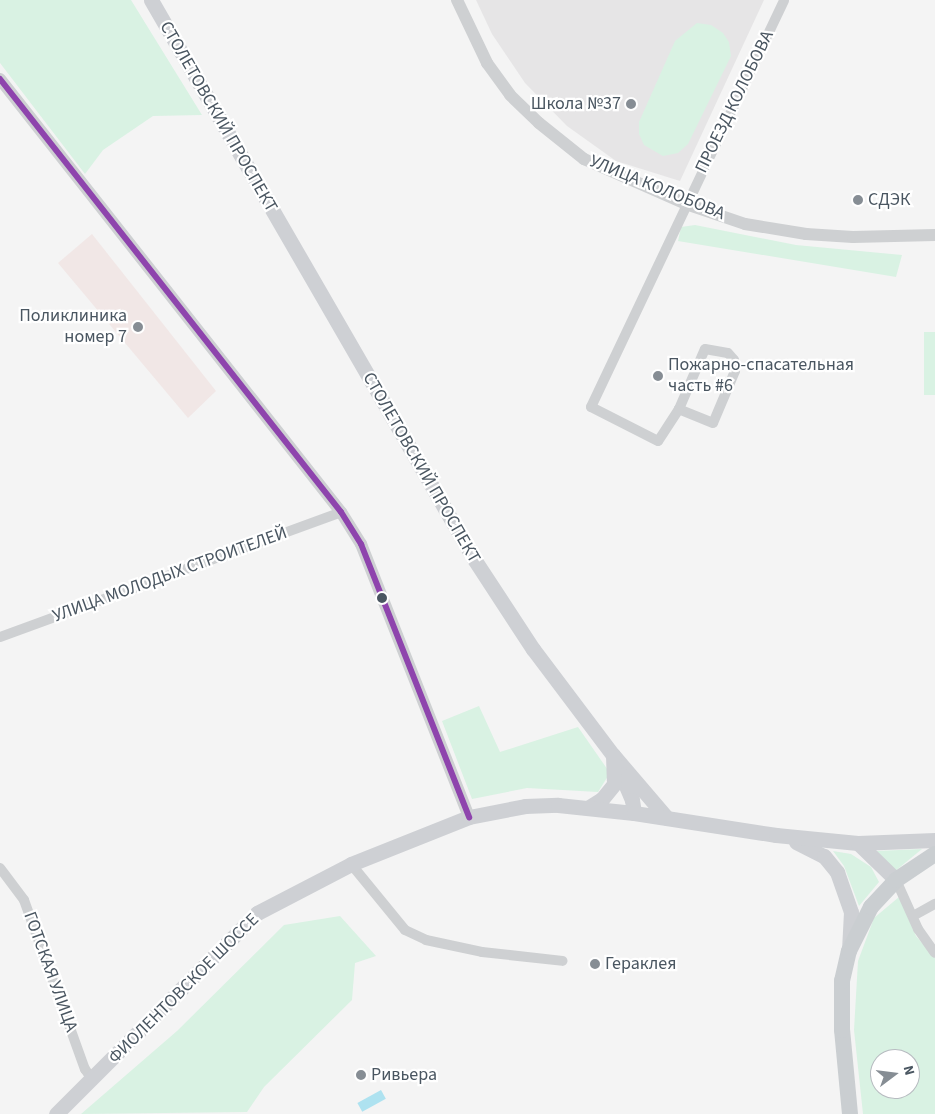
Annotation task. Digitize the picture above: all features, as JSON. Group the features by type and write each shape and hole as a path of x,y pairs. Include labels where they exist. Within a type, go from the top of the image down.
{"main road":[{"name":"СТОЛЕТОВСКИЙ ПРОСПЕКТ","path":"151,0 474,559 533,649 613,755 667,818"},
{"path":"589,808 602,799 614,784 613,755"},
{"path":"613,755 632,800 634,813"},
{"name":"ФИОЛЕНТОВСКОЕ ШОССЕ","path":"56,1114 93,1081 242,925 291,893 351,864 469,817 525,806 589,808 667,818"},
{"path":"667,818 776,835 858,842 935,840"},
{"path":"776,835 812,848 824,856 837,872 846,892 851,912 849,951 842,981 842,1030 850,1114"},
{"path":"858,842 896,880"},
{"path":"849,951 871,908 896,880 935,854"},
{"path":"856,1114 847,1034 848,979 860,939 896,880"}],"street":[{"name":"УЛИЦА КОЛОБОВА","path":"457,0 487,64 510,95 539,123 584,159 686,204 745,224 806,234 935,235"},
{"name":"ПРОЕЗД КОЛОБОВА","path":"678,409 658,441 591,407 784,0"},
{"path":"0,79 340,512 361,544 469,817"},
{"path":"705,348 728,353 734,360 735,371 713,423 678,409 705,348"},
{"name":"УЛИЦА МОЛОДЫХ СТРОИТЕЛЕЙ","path":"0,637 340,512"},
{"path":"351,864 404,930 426,940 482,952 563,960"},
{"name":"ГОТСКАЯ УЛИЦА","path":"0,868 24,900 85,1069 93,1081"},
{"path":"896,880 913,916 935,953"},
{"path":"913,916 935,904"}],"shaded area":[{"name":"Школа №37","path":"476,0 764,0 680,181 616,161 567,126 525,83 492,34"},
{"name":"Поликлиника номер 7","path":"92,234 216,391 188,418 58,263"}],"green space":[{"path":"0,0 131,0 202,115 153,116 103,150 85,174 0,63"},
{"path":"697,23 711,25 723,33 729,42 731,56 688,144 678,153 663,156 644,145 639,134 639,122 675,41"},
{"path":"695,225 796,245 902,255 896,277 678,241 681,227"},
{"path":"924,332 935,332 935,395 924,395"},
{"path":"479,706 500,752 578,727 610,773 598,792 527,788 472,799 442,721"},
{"path":"922,849 894,872 876,851"},
{"path":"833,851 851,854 871,867 879,882 859,906 844,866"},
{"path":"899,897 916,936 935,958 935,1114 863,1114 854,1030 858,961 874,918"},
{"path":"340,916 376,956 355,963 352,1000 264,1087 247,1112 81,1114 177,1031 284,925"}],"water":[{"path":"381,1090 386,1099 362,1112 357,1103"}],"transit line":[{"path":"0,79 341,512 361,544 469,817"}],"place":[{"name":"Школа №37","path":"631,104"},
{"name":"СДЭК","path":"858,200"},
{"name":"Поликлиника номер 7","path":"138,327"},
{"name":"Пожарно-спасательная часть #6","path":"658,376"},
{"name":"Гераклея","path":"595,964"},
{"name":"Ривьера","path":"361,1075"}]}
